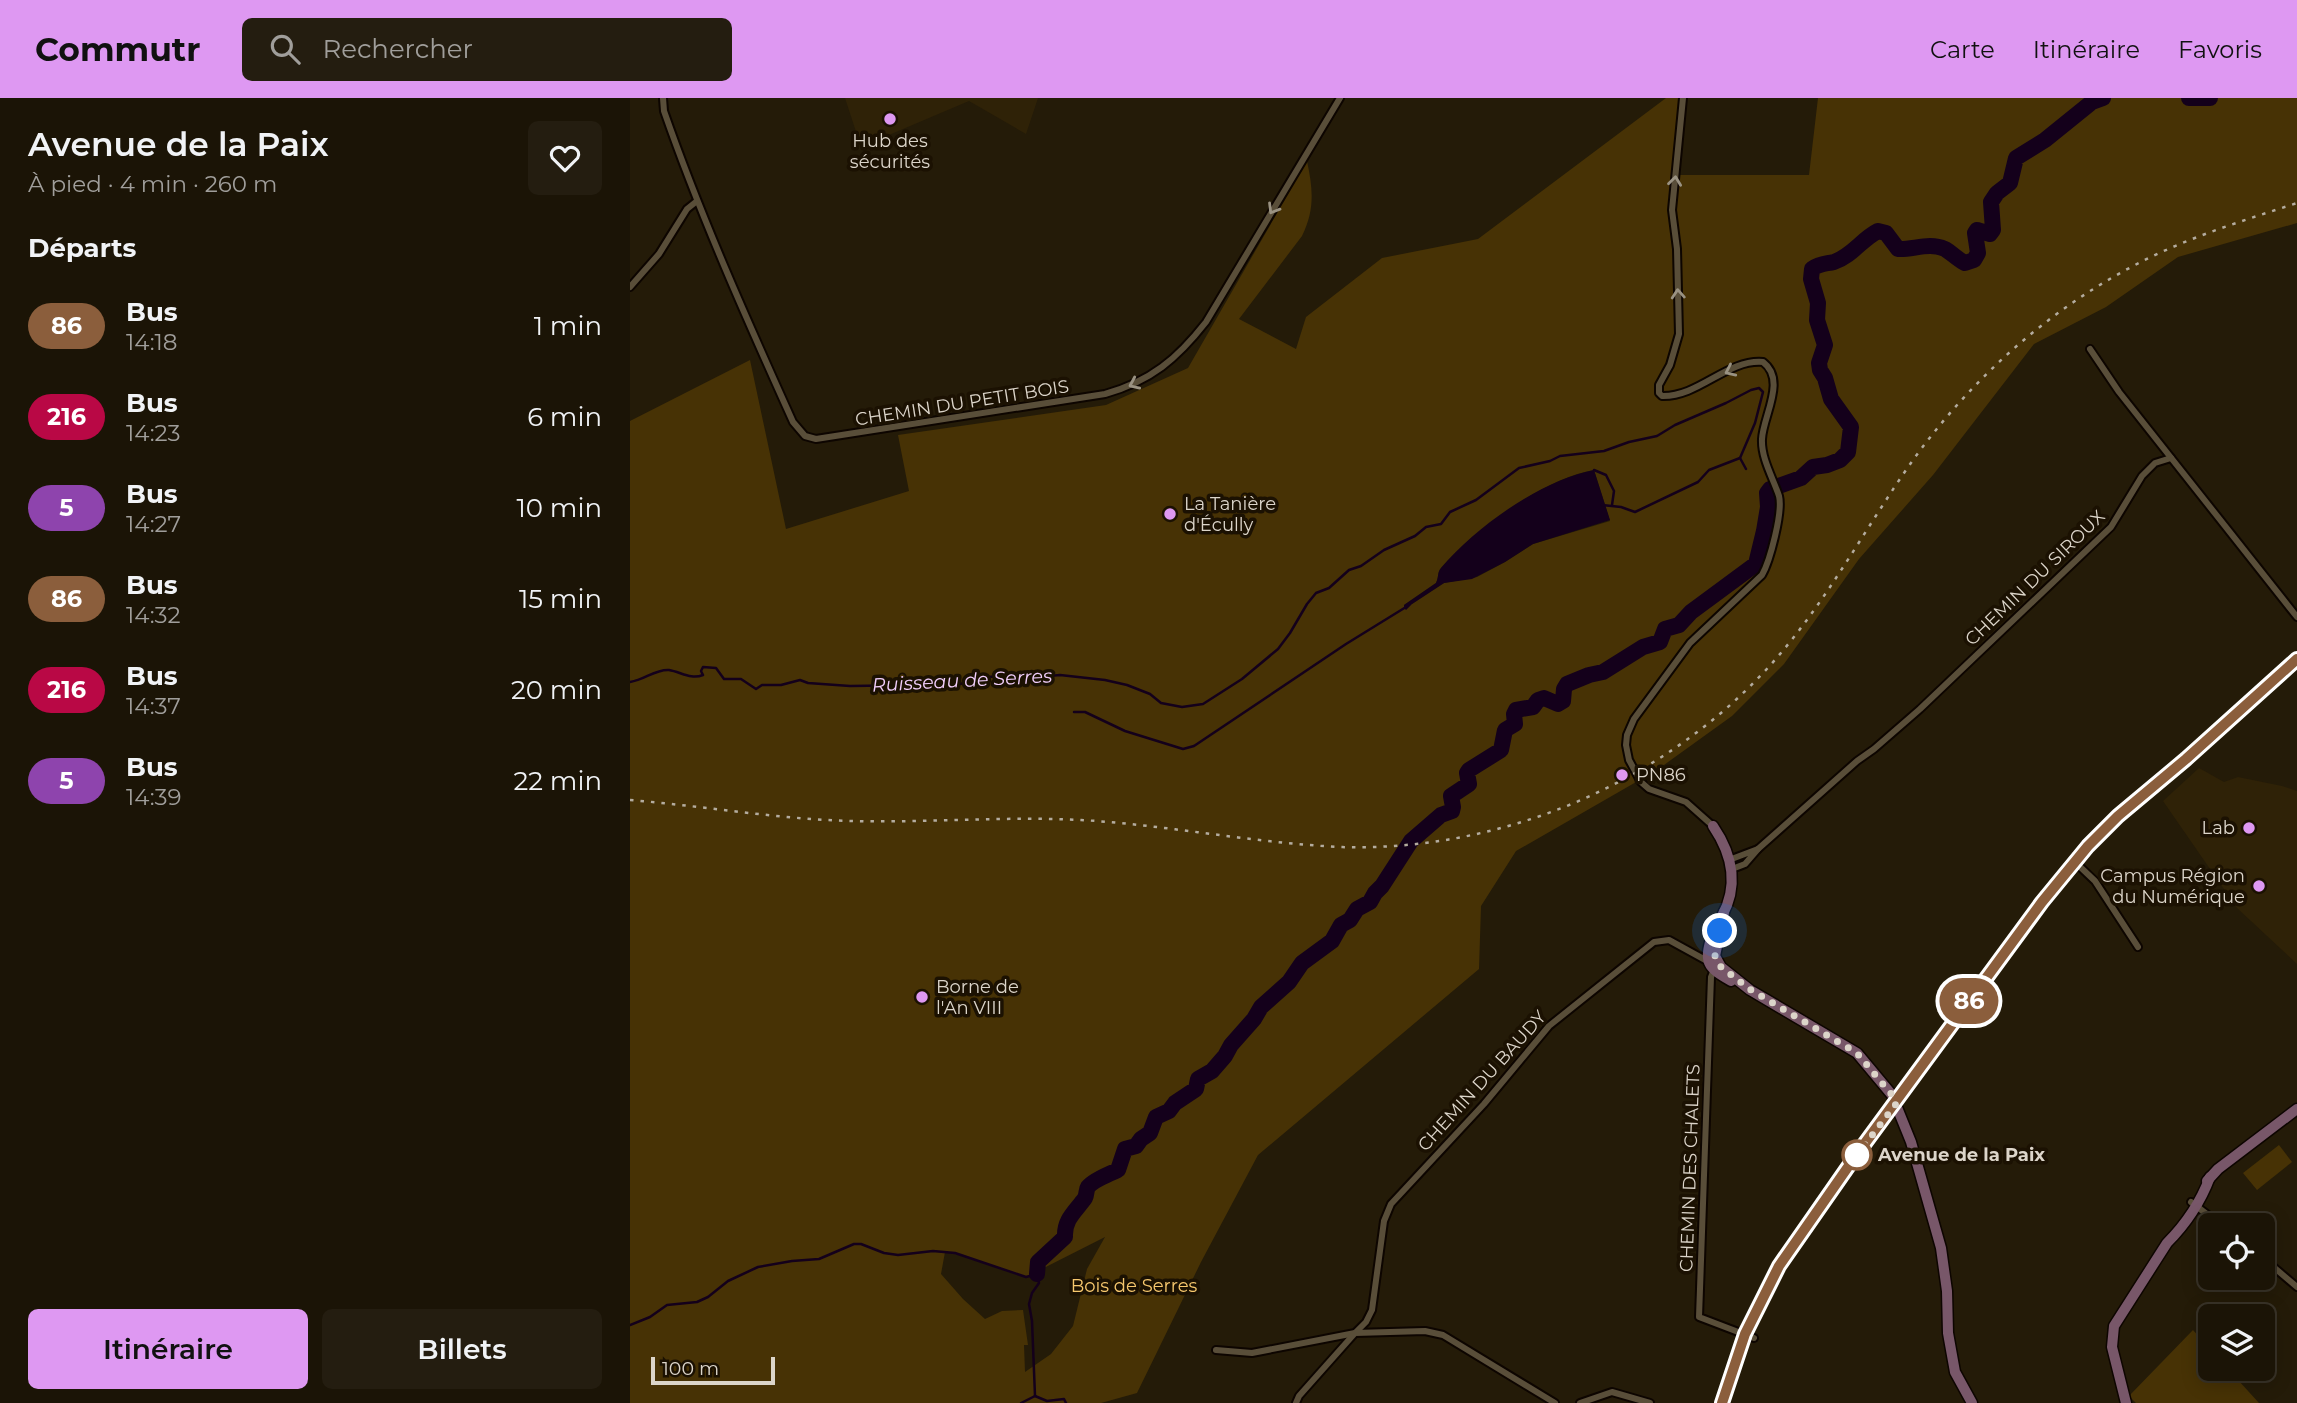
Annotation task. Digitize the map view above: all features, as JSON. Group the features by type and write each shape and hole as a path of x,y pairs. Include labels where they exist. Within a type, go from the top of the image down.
{"main road":[{"path":"1722,1403 1779,1266 1998,961 2075,862 2118,816 2297,659"}],"street":[{"name":"CHEMIN DU PETIT BOIS","path":"663,98 664,111 697,201 736,298 789,414 797,429 805,436 824,439 1105,394 1134,385 1146,378 1174,358 1206,322 1340,98"},
{"path":"1683,98 1672,210 1677,248 1679,334 1670,365 1659,385 1659,393 1662,396 1676,395 1754,362 1763,362 1769,367 1773,375 1773,392 1762,439 1780,507 1768,563 1762,575 1690,643 1634,719 1627,735 1629,760 1641,782 1649,789 1686,802 1713,826 1731,865 1732,887 1713,965 1857,1053 1892,1095 1911,1142 1941,1248 1947,1291 1948,1333 1955,1372 1972,1403"},
{"path":"630,287 659,254 687,209 697,201"},
{"path":"2090,349 2119,393 2297,617"},
{"name":"CHEMIN DU SIROUX","path":"1731,865 1745,864 1758,849 1857,761 1920,709 2111,527 2142,477 2155,463 2171,457"},
{"name":"CHEMIN DU SIROUX","path":"1731,865 1758,849"},
{"path":"2075,862 2095,881 2138,947"},
{"name":"CHEMIN DU BAUDY","path":"1296,1403 1299,1396 1366,1322 1372,1310 1386,1212 1428,1163 1485,1104 1549,1026 1654,942 1669,940 1713,965"},
{"name":"CHEMIN DES CHALETS","path":"1713,965 1699,1317 1749,1336"},
{"path":"2126,1403 2112,1347 2114,1326 2173,1230 2194,1204 2210,1177 2297,1109"},
{"path":"2194,1204 2206,1213"},
{"path":"2275,1268 2297,1287"},
{"path":"1216,1350 1252,1353 1355,1333 1425,1331 1443,1335 1555,1403"},
{"path":"1580,1403 1612,1392 1650,1403"}],"shaded area":[{"name":"Hub des sécurités","path":"845,98 1038,98 1026,134 969,101 863,146 860,144"},
{"path":"1594,470 1610,520 1533,544 1472,579 1444,583 1406,610 1404,608 1404,605 1436,583 1441,568 1455,552 1490,522 1552,484"},
{"name":"Campus Région du Numérique","path":"2199,768 2224,782 2238,777 2297,791 2297,964 2237,908 2163,801"}],"green space":[{"name":"Bois de Serres","path":"1666,98 1681,98 1680,175 1809,175 1818,98 2297,98 2297,223 2178,257 2106,307 2034,344 1933,475 1859,559 1784,664 1732,716 1657,770 1516,851 1481,906 1479,969 1258,1155 1201,1262 1137,1393 1101,1403 630,1403 630,421 750,360 786,529 909,491 898,435 1106,405 1188,368 1307,161 1312,199 1302,236 1239,319 1296,349 1306,317 1382,258 1478,239","holes":["1594,470 1610,521 1533,544 1477,577 1444,583 1412,604 1404,605 1436,583 1440,570 1455,553 1511,508 1554,483","1105,1237 1087,1269 1073,1326 1051,1354 1025,1372 1024,1345 1028,1345 1023,1310 1002,1311 985,1319 941,1274 945,1252 1026,1277"]},
{"path":"2279,1145 2292,1162 2257,1190 2243,1173"},
{"path":"2193,1330 2198,1336 2198,1381 2239,1381 2259,1403 2136,1403 2129,1396"}],"waterway":[{"path":"1037,1274 1038,1262 1065,1237 1069,1220 1085,1198 1090,1184 1118,1170 1125,1149 1136,1146 1150,1133 1156,1117 1169,1111 1175,1103 1196,1089 1198,1079 1212,1071 1261,1007 1289,982 1302,963 1332,941 1341,925 1350,920 1357,909 1370,902 1411,841 1441,815 1452,811 1451,796 1469,784 1469,770 1501,750 1505,730 1515,724 1516,710 1533,707 1538,700 1544,698 1558,704 1563,701 1567,684 1603,672 1643,647 1660,642 1665,629 1679,625 1691,612 1756,564 1768,507 1767,493 1770,489 1801,478 1813,467 1840,460 1848,452 1851,427 1831,399 1820,370 1819,363 1825,345 1817,320 1818,303 1811,279 1812,269 1840,259 1878,231 1886,233 1898,249 1939,247 1965,263 1974,260 1978,253 1975,233 1977,230 1990,234 1993,230 1991,202 1997,193 2010,183 2016,158 2045,140 2092,102 2103,98"},
{"path":"2189,98 2210,98"},
{"name":"Ruisseau de Serres","path":"630,682 664,670 699,676 703,675 703,667 716,668 724,679 741,679 756,689 762,685 781,685 800,680 850,686 921,685 946,681 960,684 972,678 1003,676 1015,679 1060,675 1127,685 1150,694 1161,703 1182,707 1203,704 1242,679 1278,649 1316,593 1329,588 1349,570 1361,566 1384,550 1415,536 1426,527 1441,524 1450,512 1476,500 1519,468 1560,456 1604,451 1657,436 1675,425 1759,388 1763,392 1755,423 1740,458 1746,469"},
{"path":"1602,505 1635,512 1698,482 1709,470 1740,458"},
{"path":"1594,470 1606,475 1614,491 1612,505"},
{"path":"1074,712 1085,712 1125,731 1183,749 1194,746 1406,607"},
{"path":"630,1325 650,1317 667,1305 697,1302 728,1281 758,1267 819,1259 854,1244 898,1255 933,1251 955,1253 1026,1277 1037,1274 1039,1283 1029,1304 1035,1396"},
{"path":"1035,1396 1047,1401 1064,1399 1066,1403"},
{"path":"1021,1403 1035,1396"}],"railway":[{"path":"630,800 795,818 850,821 1081,820 1340,847 1399,846 1457,838 1515,824 1570,804 1624,779 1674,749 1721,713 1764,672 1805,622 1937,428 1991,370 2051,318 2118,274 2170,248 2297,203"}],"bus line":[{"name":"86","path":"1722,1403 1745,1334 1779,1266 1857,1154 2042,902 2088,846 2118,816 2297,659"}],"place":[{"name":"Hub des sécurités","path":"890,119"},
{"name":"La Tanière d'Écully","path":"1170,514"},
{"name":"PN86","path":"1622,775"},
{"name":"Lab","path":"2249,828"},
{"name":"Campus Région du Numérique","path":"2259,886"},
{"name":"Borne de l'An VIII","path":"922,997"},
{"name":"Avenue de la Paix","path":"1857,1155"}],"route":[{"path":"1720,931 1715,956 1721,967 1751,990 1857,1053 1892,1095 1896,1104 1857,1155"}]}
